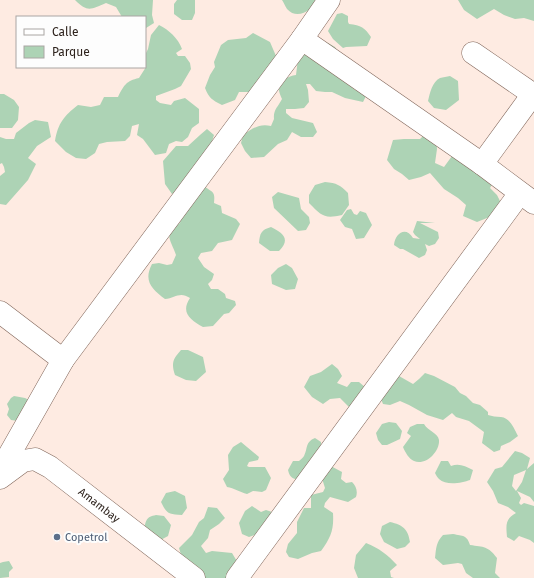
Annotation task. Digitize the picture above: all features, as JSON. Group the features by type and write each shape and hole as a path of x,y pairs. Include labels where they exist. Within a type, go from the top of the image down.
{"street":[{"path":"0,471 63,360 302,39 329,0"},
{"path":"237,578 527,198 482,164 302,39"},
{"path":"473,53 533,95 482,164"},
{"path":"0,312 63,360"},
{"name":"Amambay","path":"0,478 23,461 35,459 50,467 194,578"}],"green space":[{"path":"75,0 153,0 152,15 154,23 146,28 146,16 121,16 116,7 106,3 90,9 79,4"},
{"path":"177,0 195,0 195,13 192,20 182,20 174,14 174,4"},
{"path":"282,0 320,0 309,10 296,14 287,9"},
{"path":"458,0 534,0 534,21 524,18 515,19 494,9 477,19 464,10"},
{"path":"342,13 348,16 349,24 360,26 369,34 371,37 367,46 343,48 333,39 328,31 337,14"},
{"path":"159,25 170,32 176,38 182,49 176,53 178,56 185,56 190,63 191,69 181,86 156,96 156,100 160,103 171,105 174,101 185,98 199,109 199,123 192,128 188,137 182,142 176,141 169,144 166,153 155,155 143,139 137,135 139,124 132,126 130,136 125,141 99,144 95,153 86,159 76,158 66,152 55,141 62,120 78,105 91,107 100,105 104,97 118,97 126,84 139,78 146,68 146,53 151,35"},
{"path":"253,33 270,42 276,56 270,72 261,75 260,88 252,92 239,92 235,100 222,105 211,98 205,88 215,67 214,62 221,45 228,40 246,38"},
{"path":"320,40 335,47 342,57 349,83 355,90 362,90 366,96 363,102 345,98 332,92 316,91 310,84 306,84 309,102 304,108 286,109 286,113 292,118 313,123 317,132 313,137 301,137 292,132 287,140 278,144 264,157 251,158 241,143 243,135 259,126 271,126 275,111 282,99 279,90 281,84 290,76 296,75 298,59"},
{"path":"450,76 458,81 459,100 446,110 434,108 428,101 433,85 440,78"},
{"path":"0,94 4,94 14,100 19,107 18,120 12,128 0,128"},
{"path":"35,120 48,122 51,137 37,146 28,158 36,164 28,180 6,205 0,204 0,176 5,172 2,163 0,164 0,137 14,139 16,133"},
{"path":"207,129 214,135 210,148 181,187 172,194 165,184 163,161 176,146 188,146"},
{"path":"425,134 436,140 437,149 435,163 444,167 452,156 497,176 490,188 497,195 502,205 497,214 477,222 463,216 466,205 444,189 430,173 409,180 394,169 387,160 393,140 420,139"},
{"path":"325,182 338,185 348,193 349,205 342,215 331,217 320,214 309,203 309,195 315,185"},
{"path":"205,187 213,193 214,203 221,206 222,213 236,219 240,224 232,240 218,243 212,251 201,253 198,258 204,267 214,274 212,280 208,284 211,289 218,289 225,294 226,298 235,301 236,305 229,313 224,314 213,326 203,327 194,322 188,316 186,308 190,298 180,295 165,299 156,292 150,284 148,275 152,264 172,264 176,255 169,237 171,230 180,223 182,212"},
{"path":"278,192 299,198 301,209 309,217 310,223 306,230 298,231 274,208 272,197"},
{"path":"351,209 354,214 357,215 360,211 366,213 372,225 364,238 356,239 352,229 345,227 340,220 347,210"},
{"path":"417,221 435,223 420,223 438,232 439,238 435,244 429,246 425,244 427,250 425,255 419,258 394,245 396,237 401,232 407,232 413,238 420,239 413,232"},
{"path":"271,227 282,234 285,240 283,247 279,251 270,251 259,243 262,232"},
{"path":"286,264 292,268 298,279 295,289 286,290 272,284 271,275 278,268"},
{"path":"181,350 188,350 203,357 206,372 196,381 186,380 175,375 173,367 174,361"},
{"path":"332,364 338,369 342,376 337,383 347,387 351,382 359,382 366,388 350,408 340,398 330,399 323,404 312,397 304,387 310,376 321,372"},
{"path":"425,373 455,387 473,403 480,405 488,412 488,415 507,419 518,436 501,446 500,450 494,452 482,443 484,432 469,421 456,417 452,413 443,420 427,415 400,401 390,405 383,404 379,394 384,385 399,376 413,384"},
{"path":"14,396 31,401 18,421 11,420 7,415 9,409 7,404"},
{"path":"389,422 396,423 402,431 400,439 387,445 382,445 378,440 376,433 382,424"},
{"path":"417,424 424,424 437,436 439,440 435,453 427,459 419,462 410,459 403,447 411,436 407,433 410,427"},
{"path":"315,438 321,442 321,447 301,480 293,478 288,470 293,461 299,461 303,457 308,443"},
{"path":"241,442 259,457 258,460 249,462 247,466 265,467 271,478 266,490 262,492 253,491 247,494 244,493 227,487 223,479 229,470 228,455 233,447"},
{"path":"515,451 530,458 527,469 534,463 534,502 530,497 517,491 521,498 519,503 521,505 524,503 534,506 534,543 519,536 514,541 507,537 506,529 508,520 516,513 508,507 498,503 487,482 495,469 502,467","holes":["526,470 522,482 516,491 512,486 514,475"]},
{"path":"441,461 448,461 451,466 465,466 473,470 470,480 454,483 446,483 442,481 435,473"},
{"path":"327,464 342,472 341,479 346,483 352,482 356,487 357,495 348,502 330,497 325,503 324,507 333,513 333,524 331,533 321,551 298,559 289,557 286,552 288,544 297,533 297,522 304,508 311,508 311,495 323,492 325,488 320,472"},
{"path":"175,491 185,496 187,508 182,515 168,513 161,502 166,493"},
{"path":"252,506 261,512 266,510 272,512 277,523 249,537 242,534 239,523 245,511"},
{"path":"208,507 217,508 225,518 210,530 208,538 201,546 206,553 212,551 232,553 241,568 236,578 199,578 182,558 179,548 192,535 199,522 204,518"},
{"path":"156,515 164,516 171,525 168,536 157,542 144,530 147,520"},
{"path":"390,522 402,526 408,534 410,542 405,547 397,549 384,542 380,534 382,526"},
{"path":"453,534 466,538 470,545 482,547 491,551 497,558 495,573 500,578 473,578 466,573 462,564 458,563 443,565 435,558 439,540 443,535"},
{"path":"366,543 383,552 397,565 390,571 391,577 394,578 358,578 354,568 356,555"},
{"path":"9,561 13,568 9,572 9,577 0,578 0,563"}],"place":[{"name":"Copetrol","path":"57,537"}]}
